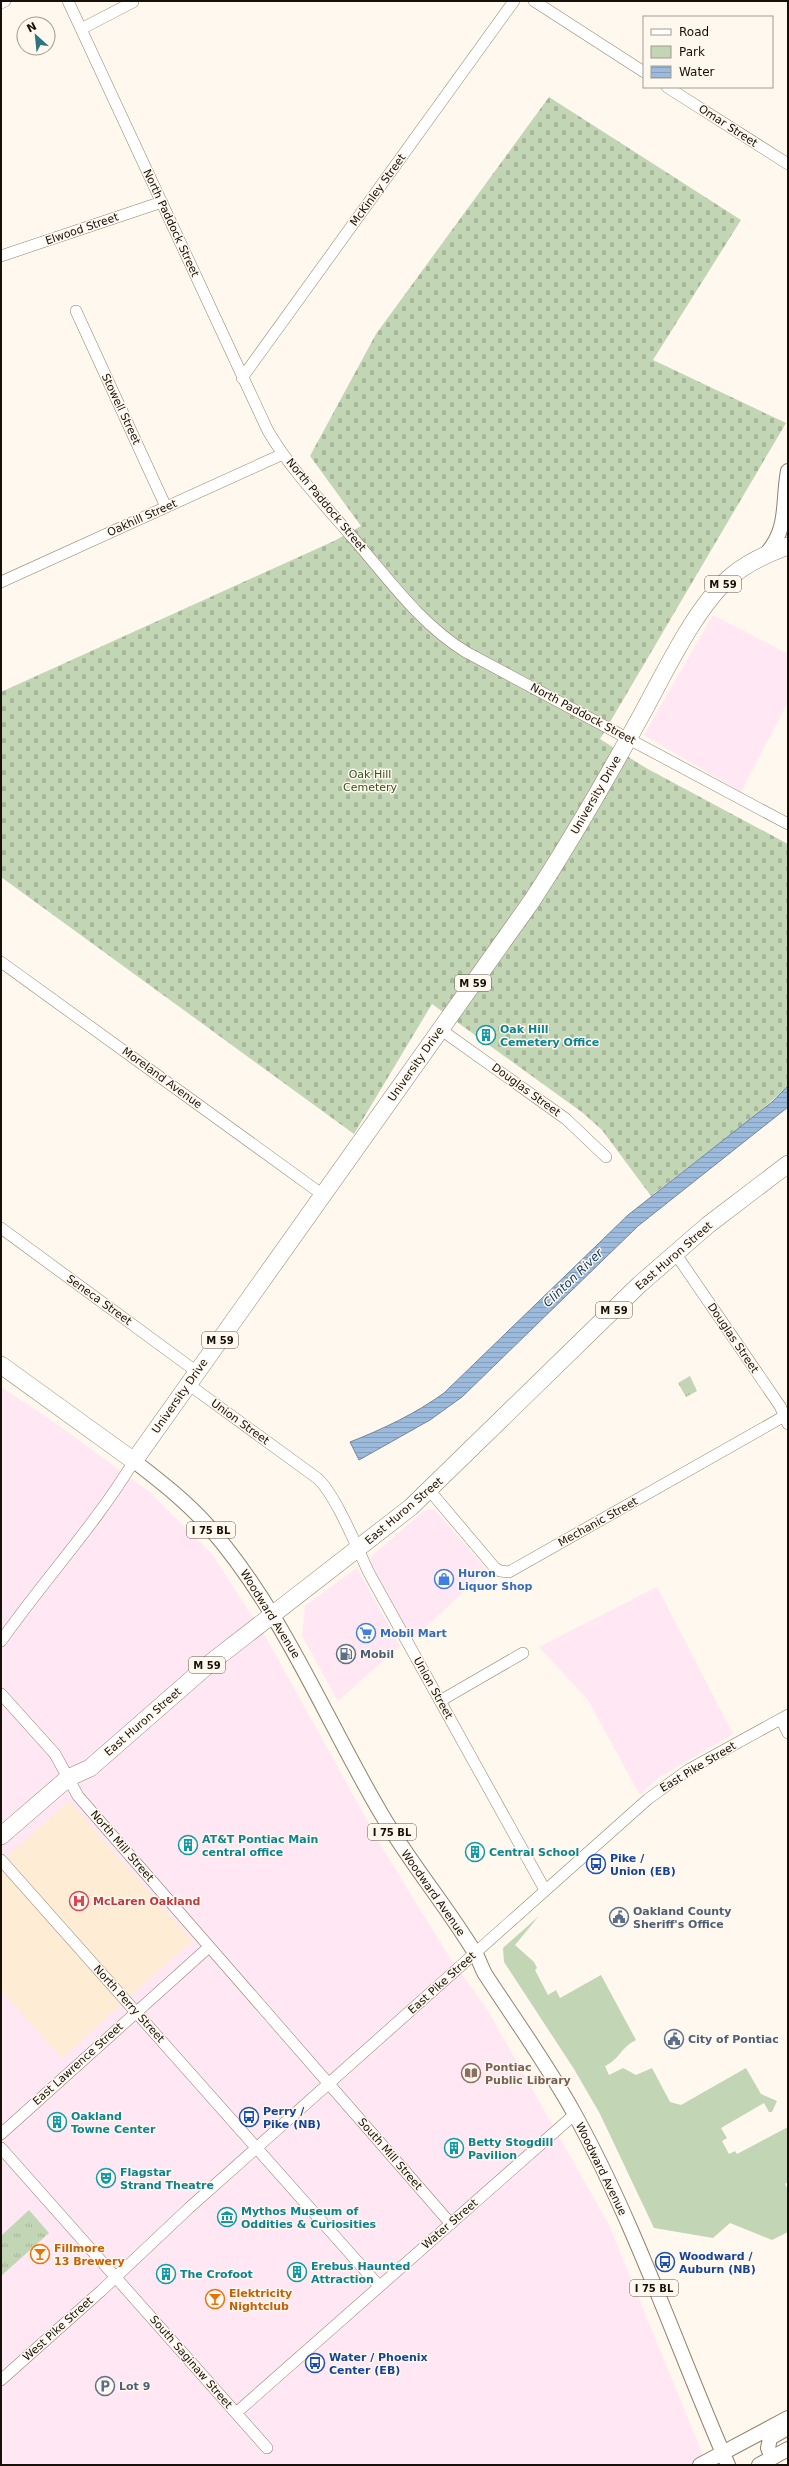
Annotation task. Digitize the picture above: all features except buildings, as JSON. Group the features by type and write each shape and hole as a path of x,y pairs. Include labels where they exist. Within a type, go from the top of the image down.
{"highway":[{"name":"M 59","path":"767,553 788,546"},
{"name":"University Drive","path":"134,1461 546,878 708,601 728,579 767,553"},
{"name":"East Huron Street","path":"1,1836 68,1778 90,1768 209,1664 358,1550 430,1491 623,1300 675,1253 788,1164"},
{"name":"Woodward Avenue","path":"1,1365 134,1461"}],"main road":[{"name":"University Drive","path":"767,553 777,540 783,526 788,471"},
{"name":"Woodward Avenue","path":"134,1461 177,1495 208,1526 244,1572 272,1615 318,1695 382,1816 404,1852 475,1953 484,1972 538,2051 575,2114 629,2227 725,2459"},
{"path":"700,2465 725,2459 788,2418"},
{"path":"772,2458 768,2448 770,2438 788,2428"},
{"path":"759,2465 788,2449"}],"street":[{"path":"1,3 5,1"},
{"name":"North Paddock Street","path":"68,1 264,424 283,454 416,611 442,636 475,657 788,824"},
{"name":"McKinley Street","path":"242,378 514,1"},
{"path":"534,1 643,71"},
{"path":"81,29 133,2"},
{"name":"Omar Street","path":"669,88 788,164"},
{"name":"Elwood Street","path":"1,256 162,202"},
{"name":"Stowell Street","path":"76,311 166,507"},
{"name":"Oakhill Street","path":"1,582 283,454"},
{"name":"Moreland Avenue","path":"1,962 323,1194"},
{"name":"Douglas Street","path":"440,1029 566,1119 606,1157"},
{"name":"Seneca Street","path":"1,1228 193,1378"},
{"name":"Douglas Street","path":"675,1253 787,1418"},
{"name":"Union Street","path":"193,1378 321,1480 369,1573 545,1890"},
{"name":"Mechanic Street","path":"430,1491 495,1568 500,1571 509,1572 787,1418"},
{"name":"University Drive","path":"1,1641 36,1591 93,1523 134,1461"},
{"path":"440,1702 523,1653"},
{"name":"North Mill Street","path":"1,1694 55,1754 78,1796 329,2084"},
{"path":"784,1717 788,1733"},
{"name":"East Pike Street","path":"115,2277 545,1890 664,1786 784,1717"},
{"name":"North Perry Street","path":"1,1860 379,2286"},
{"name":"East Lawrence Street","path":"1,2134 209,1947"},
{"name":"South Mill Street","path":"329,2084 451,2224"},
{"name":"Water Street","path":"236,2413 575,2114"},
{"name":"South Saginaw Street","path":"1,2148 267,2448"},
{"name":"West Pike Street","path":"1,2380 115,2277"}],"shaded area":[{"path":"713,615 788,654 788,702 741,792 644,735"},
{"path":"1,1387 44,1415 151,1493 212,1554 268,1641 383,1849 450,1958 487,2009 609,2225 707,2465 1,2465"},
{"path":"434,1509 487,1570 412,1640 370,1561 373,1555 424,1511"},
{"path":"357,1568 400,1646 338,1701 302,1636 305,1606"},
{"path":"657,1587 733,1734 658,1778 640,1795 588,1700 539,1647"},
{"name":"McLaren Oakland","path":"69,1801 192,1941 62,2058 1,1991 1,1862"}],"green space":[{"name":"Oak Hill Cemetery","path":"549,97 741,220 653,360 786,423 600,739 646,768 788,844 788,1086 757,1114 651,1196 602,1130 583,1113 432,1004 354,1134 1,877 1,692 334,541 361,526 310,456 376,334"},
{"path":"690,1376 697,1391 686,1397 678,1383"},
{"path":"539,1916 515,1945 534,1962 537,1968 535,1970 548,1995 556,1990 560,1998 601,1975 636,2040 630,2043 614,2060 605,2066 609,2075 623,2068 636,2075 652,2068 670,2102 681,2105 746,2068 761,2094 777,2101 772,2112 769,2112 764,2103 721,2128 727,2138 722,2141 729,2154 735,2151 737,2154 788,2127 788,2182 785,2184 788,2190 788,2232 772,2240 730,2223 713,2238 654,2228 600,2114 574,2069 504,1962 503,1948"},
{"path":"29,2210 49,2233 1,2276 1,2236"}],"water":[{"name":"Clinton River","path":"788,1086 788,1107 638,1226 462,1397 430,1420 359,1460 350,1442 375,1432 422,1408 444,1393 628,1215 772,1102"}],"place":[{"name":"Oak Hill Cemetery Office","path":"486,1035"},
{"name":"Huron Liquor Shop","path":"444,1579"},
{"name":"Mobil Mart","path":"366,1633"},
{"name":"Mobil","path":"346,1654"},
{"name":"AT&T Pontiac Main central office","path":"188,1845"},
{"name":"Central School","path":"475,1852"},
{"name":"Pike / Union (EB)","path":"596,1864"},
{"name":"McLaren Oakland","path":"79,1901"},
{"name":"Oakland County Sheriff's Office","path":"619,1917"},
{"name":"City of Pontiac","path":"674,2039"},
{"name":"Pontiac Public Library","path":"471,2073"},
{"name":"Perry / Pike (NB)","path":"249,2117"},
{"name":"Oakland Towne Center","path":"57,2122"},
{"name":"Betty Stogdill Pavilion","path":"454,2148"},
{"name":"Flagstar Strand Theatre","path":"106,2178"},
{"name":"Mythos Museum of Oddities & Curiosities","path":"227,2217"},
{"name":"Fillmore 13 Brewery","path":"40,2254"},
{"name":"Woodward / Auburn (NB)","path":"665,2262"},
{"name":"Erebus Haunted Attraction","path":"297,2272"},
{"name":"The Crofoot","path":"166,2274"},
{"name":"Elektricity Nightclub","path":"215,2299"},
{"name":"Water / Phoenix Center (EB)","path":"315,2363"},
{"name":"Lot 9","path":"105,2386"}]}
